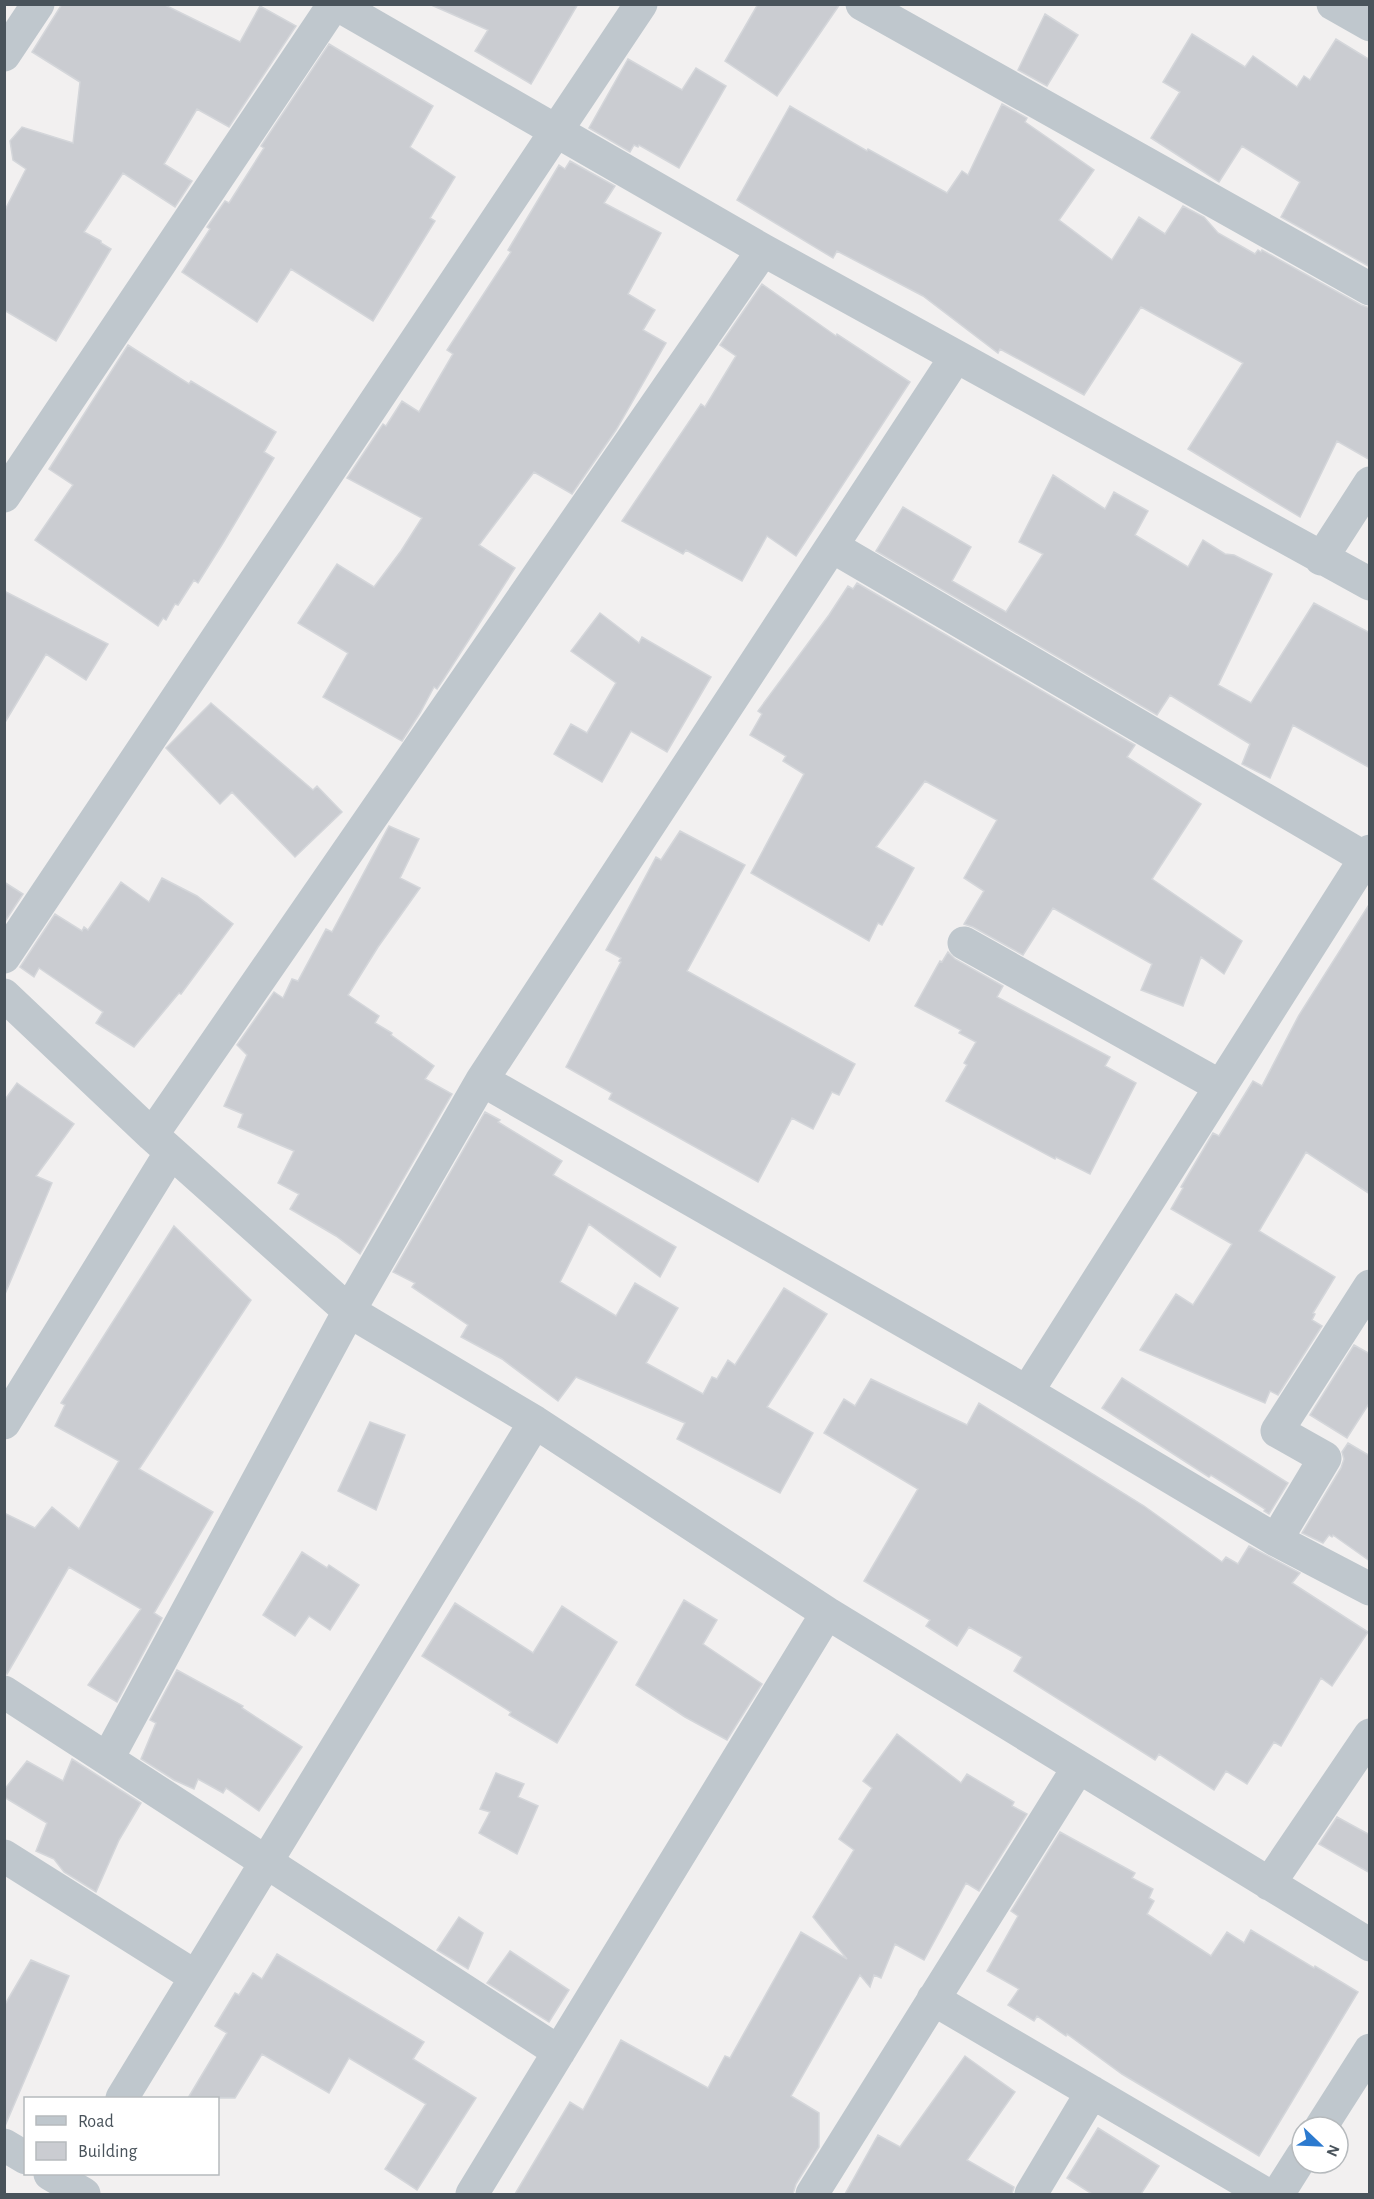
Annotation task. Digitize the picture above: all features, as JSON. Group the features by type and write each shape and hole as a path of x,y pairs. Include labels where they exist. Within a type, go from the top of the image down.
{"street":[{"path":"4,55 38,4"},
{"path":"4,496 335,4 555,133 955,358 1370,584"},
{"path":"4,957 641,4"},
{"path":"862,4 1370,289"},
{"path":"1333,4 1370,26"},
{"path":"4,1423 161,1144 763,250"},
{"path":"108,1758 349,1311 483,1080 955,358"},
{"path":"1321,559 1370,483"},
{"path":"833,547 1367,854 1027,1392"},
{"path":"964,943 1220,1086"},
{"path":"9,1010 349,1311 535,1422 827,1613 1370,1944"},
{"path":"483,1080 1027,1392 1276,1540 1370,1589"},
{"path":"1276,1540 1324,1458 1277,1431 1370,1286"},
{"path":"123,2097 535,1422"},
{"path":"472,2194 827,1613"},
{"path":"4,1692 559,2052"},
{"path":"1269,1884 1370,1735"},
{"path":"812,2194 1078,1768"},
{"path":"4,1856 196,1977"},
{"path":"933,1999 1266,2194"},
{"path":"1329,2115 1370,2050"},
{"path":"1031,2194 1092,2092"},
{"path":"4,2145 24,2157"},
{"path":"1278,2194 1290,2175"}],"building":[{"path":"62,4 163,4 240,42 260,6 296,26 229,127 197,109 164,164 192,181 175,207 123,173 84,232 111,249 56,341 4,310 4,212 26,169 13,160 10,141 22,127 73,143 80,82 32,52"},
{"path":"429,4 578,4 531,84 475,51 488,30"},
{"path":"758,4 840,4 777,96 725,61"},
{"path":"1045,14 1078,35 1047,86 1018,70"},
{"path":"1192,34 1245,67 1253,56 1297,87 1304,76 1310,80 1336,39 1370,60 1370,267 1281,217 1300,182 1242,146 1219,182 1151,138 1180,92 1163,82"},
{"path":"329,44 433,106 410,147 455,177 430,218 435,221 373,321 291,269 257,322 182,272 210,229 207,227 225,201 229,203 264,148 261,146"},
{"path":"628,59 682,90 696,68 726,86 679,168 639,145 638,147 634,145 630,152 589,128"},
{"path":"1002,104 1027,118 1025,122 1094,170 1059,220 1112,260 1139,217 1165,234 1183,206 1204,217 1218,233 1255,254 1258,250 1261,252 1262,250 1370,308 1370,460 1337,441 1300,517 1188,449 1243,363 1141,307 1084,395 1000,349 998,353 923,296 837,251 833,258 737,200 790,106 867,151 868,149 947,193 962,171 968,175"},
{"path":"570,161 615,186 604,203 661,233 628,294 655,310 643,330 666,343 616,430 572,494 534,472 479,545 515,568 437,689 434,687 402,741 323,697 348,653 298,623 337,564 374,587 422,518 347,478 383,424 386,426 402,401 419,412 453,354 447,350 511,252 508,250 559,165 565,169"},
{"path":"762,284 836,336 837,334 910,382 796,556 767,536 742,581 686,550 683,554 622,521 701,404 705,407 736,356 720,345"},
{"path":"128,345 189,384 191,381 276,432 264,452 274,458 223,543 198,583 194,580 178,605 175,604 166,620 163,618 158,626 35,540 73,485 49,469"},
{"path":"1053,475 1105,509 1114,492 1148,511 1135,535 1188,567 1203,540 1225,554 1234,555 1272,574 1218,685 1251,703 1314,603 1370,633 1370,768 1293,725 1270,778 1242,764 1250,744 1170,695 1157,715 876,551 903,507 971,547 952,581 1006,612 1043,554 1019,542"},
{"path":"857,583 1135,745 1127,757 1201,804 1152,879 1242,941 1224,974 1201,957 1183,1006 1141,990 1152,964 1053,908 1023,955 964,924 984,891 964,878 997,820 925,781 876,847 914,868 882,925 878,923 869,941 751,873 804,774 783,761 786,756 750,735 762,714 758,711 848,586 853,589"},
{"path":"4,591 108,644 86,680 46,654 4,724"},
{"path":"600,613 639,643 642,637 711,677 667,752 631,731 602,782 554,754 571,724 587,733 616,683 571,651"},
{"path":"211,703 313,790 317,786 342,812 295,857 232,792 220,804 166,748"},
{"path":"389,826 419,839 400,878 420,888 378,947 348,995 379,1016 375,1023 392,1033 391,1035 434,1066 425,1079 452,1094 360,1254 336,1236 290,1209 299,1194 278,1183 294,1151 238,1127 243,1114 224,1106 247,1055 237,1045 274,992 283,998 292,979 298,981 326,929 332,932"},
{"path":"680,831 745,865 687,971 855,1064 839,1095 832,1092 813,1129 792,1118 758,1182 609,1099 612,1093 566,1067 621,962 619,961 621,958 606,950 656,857 661,860"},
{"path":"162,878 197,896 233,924 181,994 179,993 134,1047 96,1023 103,1012 39,968 34,977 20,967 55,914 82,931 84,927 88,930 121,882 149,902"},
{"path":"4,882 23,894 4,923"},
{"path":"1370,903 1370,1194 1306,1152 1259,1231 1335,1277 1313,1313 1315,1314 1312,1320 1322,1326 1278,1395 1270,1391 1265,1403 1140,1350 1176,1294 1193,1305 1232,1244 1171,1209 1183,1188 1181,1187 1213,1133 1219,1136 1253,1081 1262,1086 1299,1015"},
{"path":"948,952 955,959 1003,986 997,997 1110,1057 1105,1066 1136,1083 1090,1174 1056,1157 1055,1159 946,1101 967,1065 964,1063 976,1042 959,1033 961,1030 915,1006 940,961 942,962"},
{"path":"17,1083 74,1124 36,1176 52,1183 5,1294 4,1101"},
{"path":"485,1112 562,1161 553,1175 676,1247 660,1277 589,1224 560,1282 616,1316 635,1283 678,1308 646,1363 703,1394 712,1377 717,1379 728,1360 735,1365 784,1288 827,1314 767,1407 813,1433 780,1493 677,1439 685,1423 576,1377 558,1401 502,1359 461,1337 468,1325 412,1287 415,1283 393,1272"},
{"path":"174,1226 251,1300 139,1469 213,1512 154,1613 162,1618 117,1702 88,1685 141,1609 69,1567 7,1674 4,1673 4,1513 35,1528 52,1507 79,1529 119,1461 55,1426 65,1405 61,1403"},
{"path":"1354,1345 1370,1354 1370,1402 1347,1438 1310,1415"},
{"path":"1122,1378 1288,1483 1269,1514 1264,1511 1265,1509 1211,1475 1209,1477 1102,1408"},
{"path":"871,1379 967,1425 979,1403 1144,1506 1222,1562 1226,1557 1238,1564 1249,1546 1300,1573 1292,1583 1368,1632 1332,1686 1321,1678 1281,1746 1274,1742 1247,1784 1226,1771 1214,1790 1159,1754 1155,1760 1014,1671 1022,1657 969,1627 957,1646 926,1626 930,1620 864,1581 918,1489 824,1433 844,1399 855,1406"},
{"path":"370,1422 405,1435 376,1510 338,1491"},
{"path":"1348,1443 1370,1456 1370,1561 1333,1535 1332,1537 1329,1535 1323,1543 1302,1533 1341,1468 1344,1459 1342,1452"},
{"path":"302,1552 327,1568 329,1565 359,1585 330,1630 309,1616 295,1636 263,1615"},
{"path":"684,1600 717,1620 703,1644 762,1684 727,1740 685,1717 636,1685"},
{"path":"455,1603 533,1653 562,1606 617,1642 557,1743 509,1715 511,1712 422,1656"},
{"path":"177,1670 243,1706 242,1708 302,1747 259,1811 226,1788 223,1793 198,1779 194,1789 174,1780 141,1759 156,1723 150,1720"},
{"path":"897,1734 961,1783 967,1774 1014,1802 1012,1806 1027,1814 979,1891 966,1883 924,1960 895,1944 881,1978 874,1975 870,1987 860,1975 791,2096 819,2113 819,2147 796,2184 793,2194 515,2194 570,2102 583,2110 621,2040 708,2088 725,2056 730,2058 801,1932 847,1959 813,1917 854,1850 839,1839 872,1788 863,1781"},
{"path":"72,1759 141,1803 119,1840 96,1892 64,1872 54,1859 36,1851 47,1823 4,1797 4,1790 27,1761 63,1781"},
{"path":"496,1773 524,1784 518,1797 538,1806 517,1854 479,1833 490,1812 480,1809"},
{"path":"1337,1817 1370,1835 1370,1873 1319,1844"},
{"path":"1060,1832 1135,1873 1132,1878 1153,1889 1149,1898 1154,1901 1147,1914 1211,1956 1227,1932 1244,1943 1251,1930 1358,1992 1259,2156 1122,2074 1067,2034 1066,2036 1037,2016 1034,2021 1008,2005 1019,1989 987,1971 1018,1916 1011,1911"},
{"path":"459,1917 483,1933 468,1969 437,1950"},
{"path":"510,1951 569,1990 549,2022 487,1983"},
{"path":"277,1954 424,2042 413,2059 476,2098 417,2190 385,2169 426,2104 349,2058 329,2093 262,2054 235,2098 189,2097 227,2033 215,2026 235,1993 239,1995 253,1973 262,1979"},
{"path":"31,1960 69,1976 5,2126 4,2006"},
{"path":"965,2056 1015,2092 967,2160 1014,2187 1012,2194 845,2194 878,2135 900,2147"},
{"path":"1098,2128 1159,2166 1141,2194 1092,2194 1067,2178"}]}
